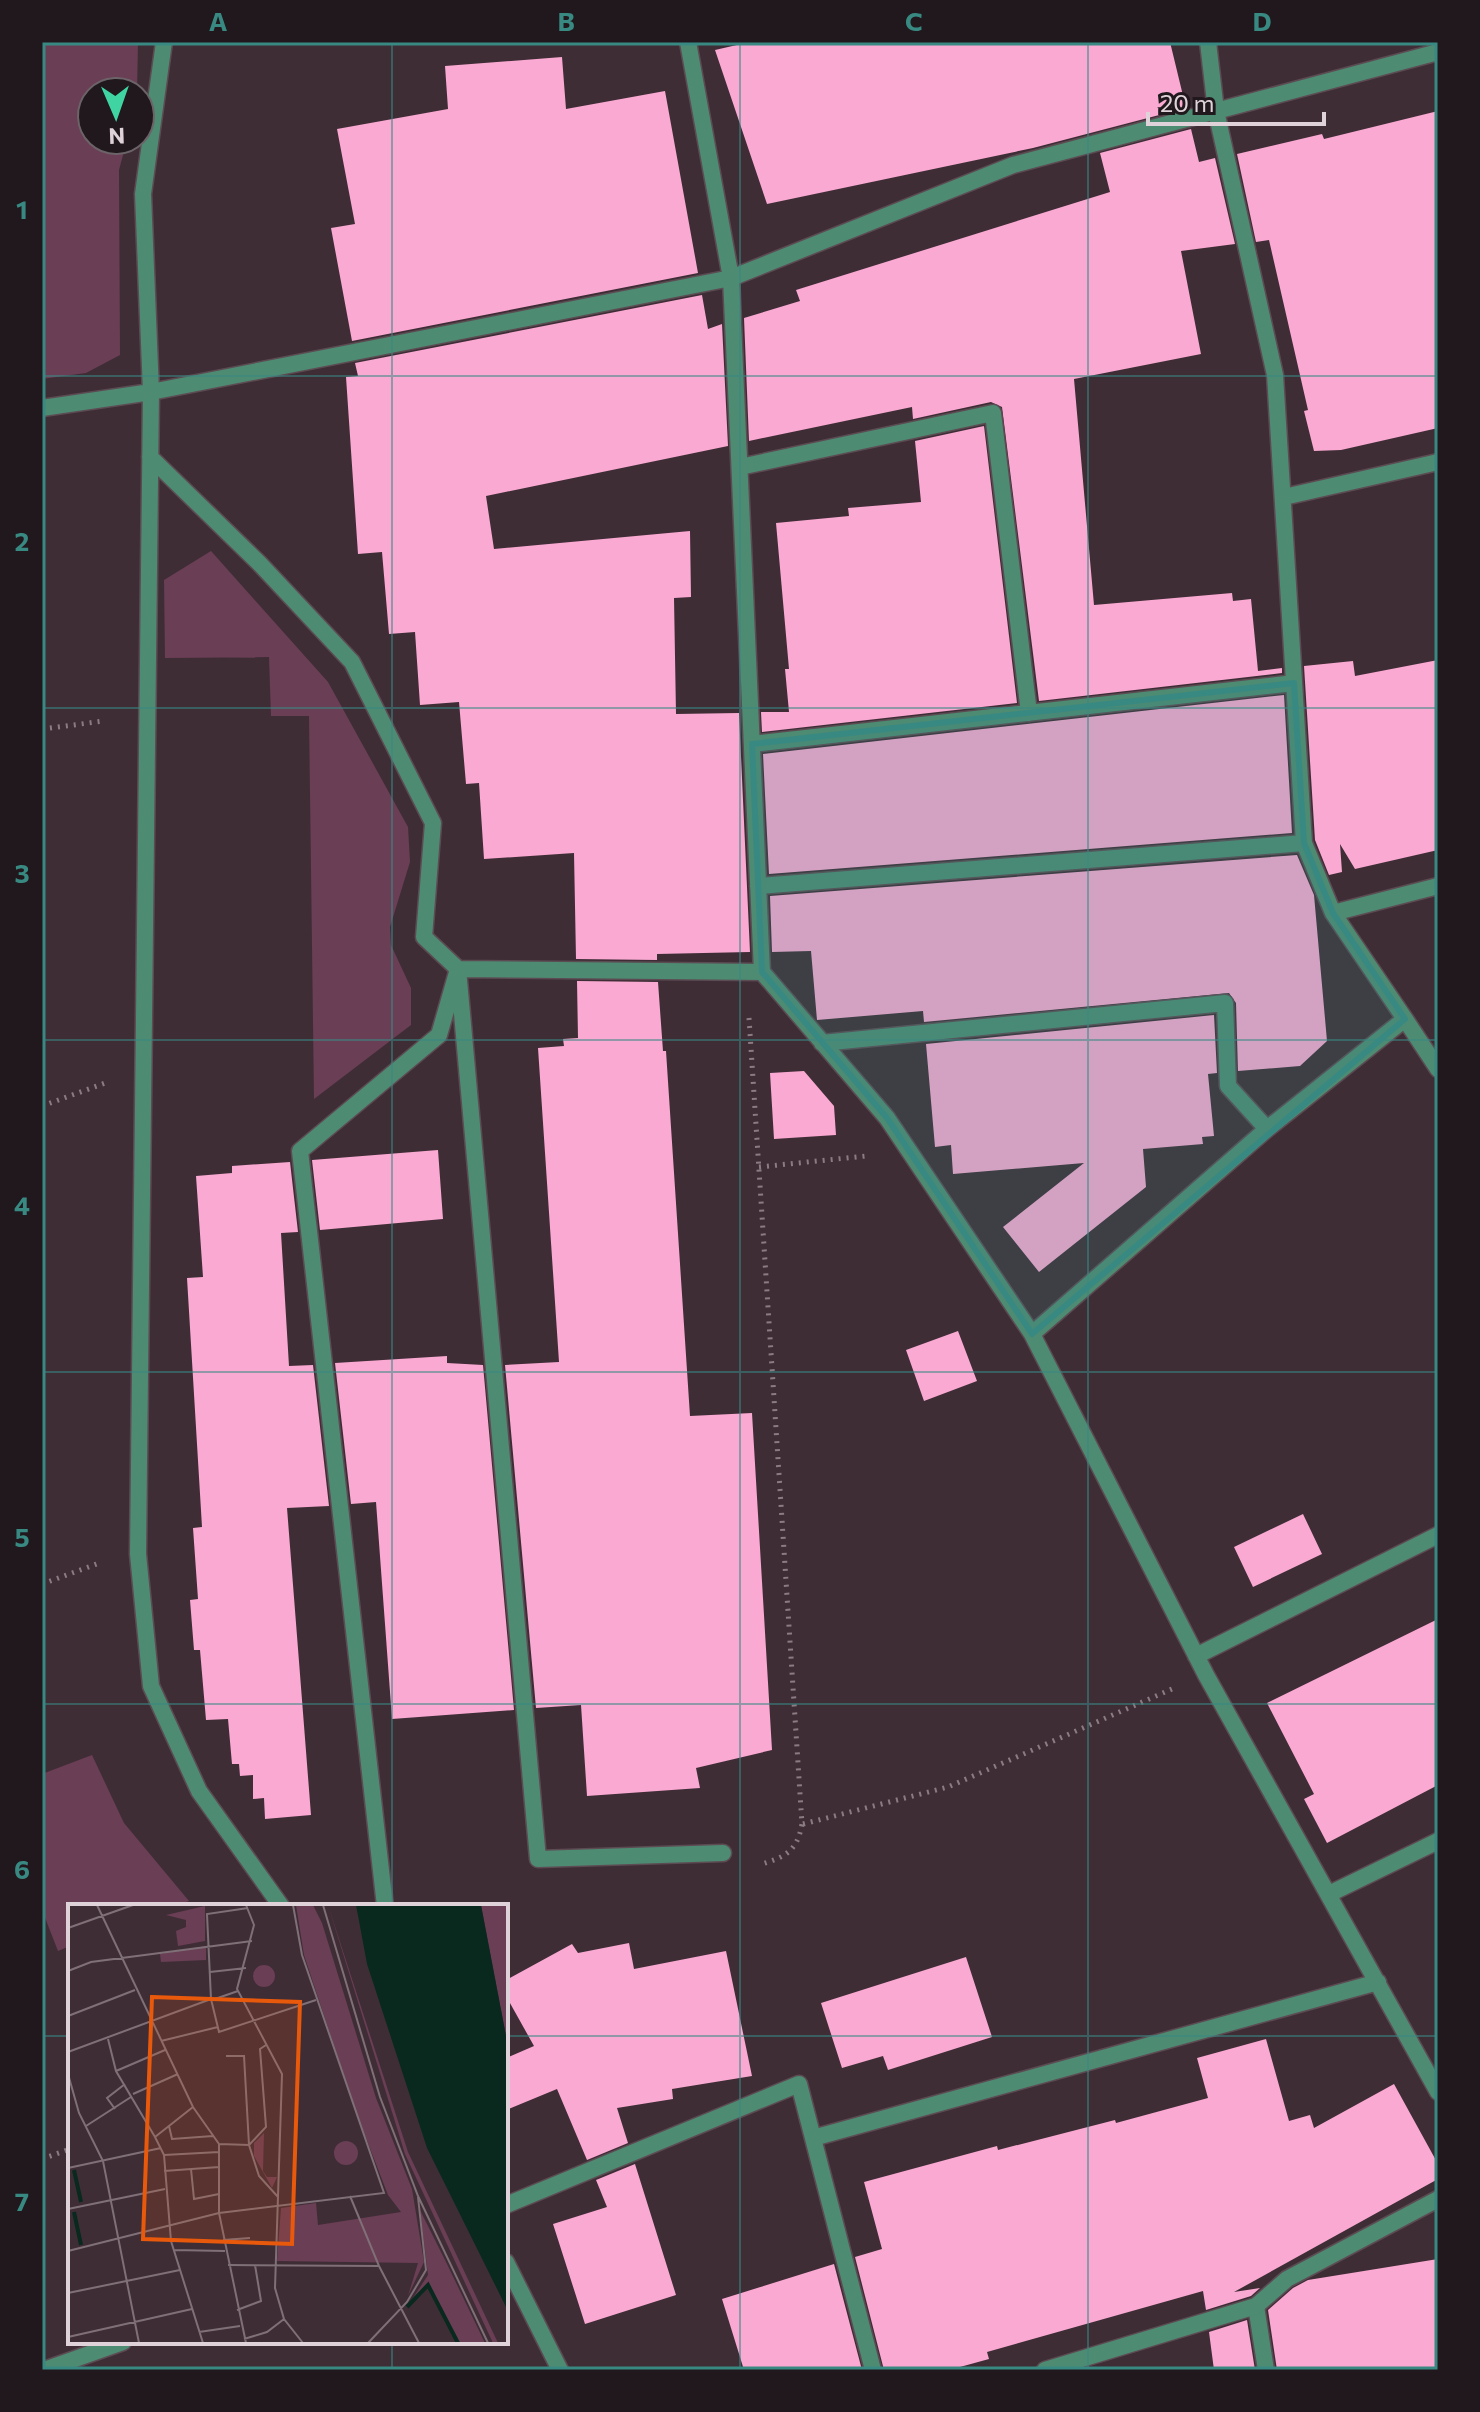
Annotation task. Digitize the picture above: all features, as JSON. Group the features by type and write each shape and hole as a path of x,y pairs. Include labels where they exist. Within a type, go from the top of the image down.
{"street":[{"path":"164,42 143,194 151,392 138,1554 151,1686 199,1791 280,1904"},
{"path":"688,42 731,278 758,886 754,972"},
{"path":"1208,42 1216,111 1275,375 1304,843 1333,913 1438,1069"},
{"path":"42,408 151,392 731,278 1013,165 1438,52"},
{"path":"740,467 993,413 1029,713"},
{"path":"150,457 259,563 352,662 433,823 424,937 458,969 538,1859 723,1853"},
{"path":"1284,497 1438,462"},
{"path":"752,744 1294,683"},
{"path":"758,886 1304,843"},
{"path":"1333,913 1438,886"},
{"path":"458,969 754,972 822,1043 887,1118 1032,1334 1206,1675 1438,2092"},
{"path":"385,1904 300,1151 439,1035 458,969"},
{"path":"822,1043 1225,1003 1228,1086 1267,1129"},
{"path":"1032,1334 1267,1129 1405,1019"},
{"path":"1196,1656 1438,1535"},
{"path":"1329,1894 1438,1841"},
{"path":"813,2138 1378,1982"},
{"path":"508,2204 799,2084 873,2370"},
{"path":"1045,2370 1256,2306 1287,2279 1438,2199"},
{"path":"508,2266 560,2370"},
{"path":"1256,2306 1266,2370"},
{"path":"44,2370 117,2344"}],"path":[{"path":"42,729 104,721"},
{"path":"723,1853 740,1871 789,1856 800,1840 802,1824 759,1167 754,972"},
{"path":"42,1106 107,1082"},
{"path":"759,1167 909,1151"},
{"path":"42,1584 103,1562"},
{"path":"802,1824 948,1787 1206,1675"},
{"path":"42,2159 68,2150"}],"highlighted area":[{"path":"1294,683 1304,843 1333,913 1405,1019 1032,1334 887,1118 762,972 752,744"}],"shaded area":[{"path":"42,42 138,42 137,76 76,76 76,156 123,156 119,170 120,355 86,373 42,379"},
{"path":"211,551 328,682 408,827 410,862 390,927 391,945 411,988 411,1025 314,1099 309,716 271,716 269,657 165,658 164,580"},
{"path":"92,1755 124,1823 189,1901 181,1904 68,1904 68,1947 58,1951 42,1910 42,1774"}],"building":[{"path":"750,42 1170,42 1186,108 1033,148 767,204 715,50"},
{"path":"562,57 566,109 665,91 698,273 352,341 331,228 355,224 337,129 448,109 445,66"},
{"path":"1438,111 1438,428 1341,450 1314,451 1304,411 1308,410 1269,240 1256,242 1237,154 1322,134 1324,139"},
{"path":"1191,129 1199,162 1215,158 1235,244 1181,251 1201,354 1074,379 1094,605 1232,593 1233,601 1251,599 1258,671 1282,668 1282,673 1039,701 1002,407 991,402 913,419 912,407 749,441 744,318 800,301 796,290 1110,192 1100,153"},
{"path":"702,295 708,329 722,324 728,446 486,496 494,549 690,531 691,597 674,598 676,714 739,713 750,952 657,954 657,960 576,959 574,853 484,859 479,783 466,784 459,702 420,705 415,632 389,634 382,552 358,554 346,377 358,376 355,363"},
{"path":"984,426 1017,703 762,732 761,712 789,712 785,669 789,669 776,523 849,516 848,508 921,502 915,441"},
{"path":"1438,660 1438,850 1355,869 1340,844 1342,872 1329,875 1315,840 1304,666 1353,661 1355,676"},
{"path":"1284,695 1292,833 769,874 763,754"},
{"path":"1297,855 1314,895 1327,1041 1300,1066 1238,1071 1236,1003 1229,993 924,1022 923,1011 817,1020 811,951 772,952 770,896"},
{"path":"577,981 658,982 663,1051 666,1051 690,1416 752,1413 772,1750 696,1768 700,1788 587,1796 581,1705 536,1708 505,1365 559,1362 538,1048 564,1046 563,1039 578,1038"},
{"path":"1214,1015 1217,1073 1208,1074 1214,1136 1202,1137 1203,1144 1143,1149 1146,1187 1039,1272 1003,1227 1084,1163 953,1174 951,1145 935,1147 926,1044"},
{"path":"804,1071 834,1106 836,1135 774,1139 770,1073"},
{"path":"438,1150 443,1219 320,1230 312,1160"},
{"path":"290,1162 298,1232 281,1233 289,1366 313,1365 329,1506 287,1508 311,1815 265,1819 264,1798 253,1799 253,1775 240,1776 239,1764 232,1764 228,1719 206,1720 200,1650 194,1650 190,1600 198,1599 193,1528 202,1527 187,1278 203,1277 196,1176 232,1173 232,1166"},
{"path":"958,1331 977,1381 924,1401 906,1350"},
{"path":"447,1356 447,1363 483,1365 514,1710 392,1719 376,1502 351,1504 335,1363"},
{"path":"1303,1514 1322,1554 1253,1587 1234,1547"},
{"path":"1438,1619 1438,1785 1327,1843 1304,1799 1314,1794 1267,1703"},
{"path":"629,1943 634,1969 726,1951 752,2076 672,2089 673,2099 617,2108 628,2143 587,2160 557,2089 508,2109 508,2057 534,2046 508,2000 508,1979 572,1944 578,1953"},
{"path":"966,1957 992,2037 888,2070 883,2056 842,2068 821,2003"},
{"path":"1266,2039 1289,2121 1310,2115 1314,2128 1394,2084 1438,2164 1438,2179 1234,2292 1260,2288 1251,2296 1206,2310 1203,2291 987,2352 989,2359 949,2370 884,2370 855,2257 882,2249 864,2182 997,2146 998,2150 1208,2098 1197,2058"},
{"path":"635,2164 676,2295 585,2324 553,2224 607,2207 596,2180"},
{"path":"1438,2259 1438,2370 1277,2370 1268,2310 1293,2288 1308,2280"},
{"path":"834,2264 862,2370 744,2370 722,2299"},
{"path":"1247,2320 1255,2370 1214,2370 1209,2332"}]}
